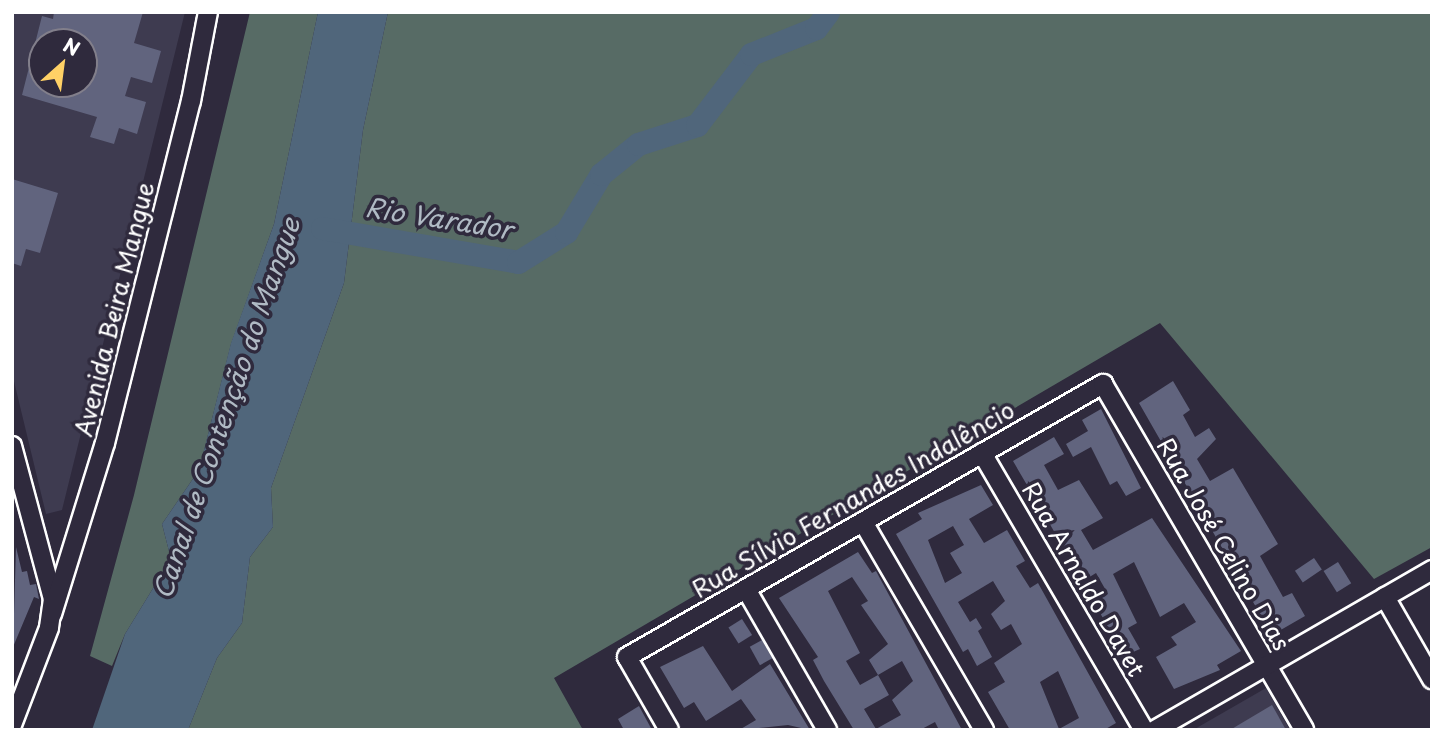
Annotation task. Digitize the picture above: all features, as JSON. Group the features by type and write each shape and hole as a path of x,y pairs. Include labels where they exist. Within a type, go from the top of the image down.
{"street":[{"name":"Avenida Beira Mangue","path":"12,725 52,614 105,443 191,101 208,12"},
{"name":"Rua Sílvio Fernandes Indalêncio","path":"669,730 628,657 1103,384"},
{"name":"Rua José Celino Dias","path":"1103,384 1304,730"},
{"path":"12,446 51,584 52,614"},
{"name":"Rua Arnaldo Davet","path":"982,453 1144,730"},
{"path":"863,522 984,730"},
{"path":"1155,730 1432,570"},
{"path":"746,589 827,730"},
{"path":"1385,597 1432,679"}],"shaded area":[{"path":"12,12 185,12 62,510 46,514 12,373"},
{"path":"1266,688 1290,730 1193,730"}],"green space":[{"path":"250,12 318,12 274,224 231,344 199,470 162,524 171,559 125,634 112,666 90,656 134,495"},
{"path":"388,12 1432,12 1432,547 1374,579 1160,323 554,678 583,730 188,730 217,658 242,623 250,557 273,527 271,488 344,283 363,130"}],"water":[{"name":"Canal de Contenção do Mangue","path":"318,12 388,12 363,130 344,283 271,488 273,527 250,557 242,623 217,658 188,730 92,730 125,634 171,559 162,524 199,470 231,343 274,224"}],"building":[{"path":"54,12 143,12 134,43 161,51 152,83 131,77 125,96 146,102 137,134 119,128 114,144 90,137 97,117 32,98 98,98 98,28 39,28 42,16 53,19"},
{"path":"28,71 28,97 22,95"},
{"path":"12,179 58,193 40,253 26,249 21,266 12,263"},
{"path":"1173,381 1190,410 1183,415 1195,437 1209,428 1216,439 1197,459 1210,481 1233,468 1278,544 1260,556 1283,597 1292,593 1305,616 1272,635 1139,403"},
{"path":"1101,409 1141,488 1126,496 1117,481 1110,485 1091,447 1073,457 1066,444 1088,431 1082,420"},
{"path":"1054,437 1064,454 1044,465 1058,490 1079,480 1103,518 1081,530 1093,550 1152,518 1241,651 1217,665 1220,670 1174,689 1156,657 1177,645 1171,637 1196,622 1184,603 1160,617 1134,562 1113,574 1137,623 1128,628 1140,649 1124,656 1094,602 1108,594 1096,573 1083,581 1013,461"},
{"path":"981,485 993,505 969,519 984,543 1007,530 1025,561 1016,566 1030,588 1038,583 1116,723 1104,730 1010,730 988,692 1005,682 994,663 1022,644 1011,624 1001,630 991,614 1005,601 993,581 958,602 970,622 976,618 982,628 978,631 992,657 977,666 968,649 963,652 896,534 922,519 918,513","holes":["953,526 964,545 950,553 962,573 945,583 928,540","1058,671 1079,718 1059,729 1040,682"]},
{"path":"16,547 22,572 27,571 30,585 36,584 39,599 34,597 13,647"},
{"path":"858,552 872,573 876,571 962,730 939,730 935,722 920,730 854,730 813,660 818,657 779,598","holes":["852,577 868,601 861,605 888,644 869,660 878,675 860,685 846,661 860,653 828,591","902,661 913,681 892,700 901,715 876,729 864,709 889,695 878,675"]},
{"path":"1314,558 1322,570 1303,582 1295,571"},
{"path":"1338,562 1351,583 1337,592 1324,571"},
{"path":"742,619 752,635 738,644 728,627"},
{"path":"762,640 772,658 760,665 750,647"},
{"path":"703,646 732,691 770,664 810,730 788,725 739,730 756,720 741,699 706,721 694,702 684,708 660,667"},
{"path":"1272,705 1286,730 1230,730"},
{"path":"639,706 652,730 624,730 618,719"}],"waterway":[{"name":"Rio Varador","path":"322,228 518,262 566,232 601,174 638,144 697,125 751,54 816,28 828,12"}]}
